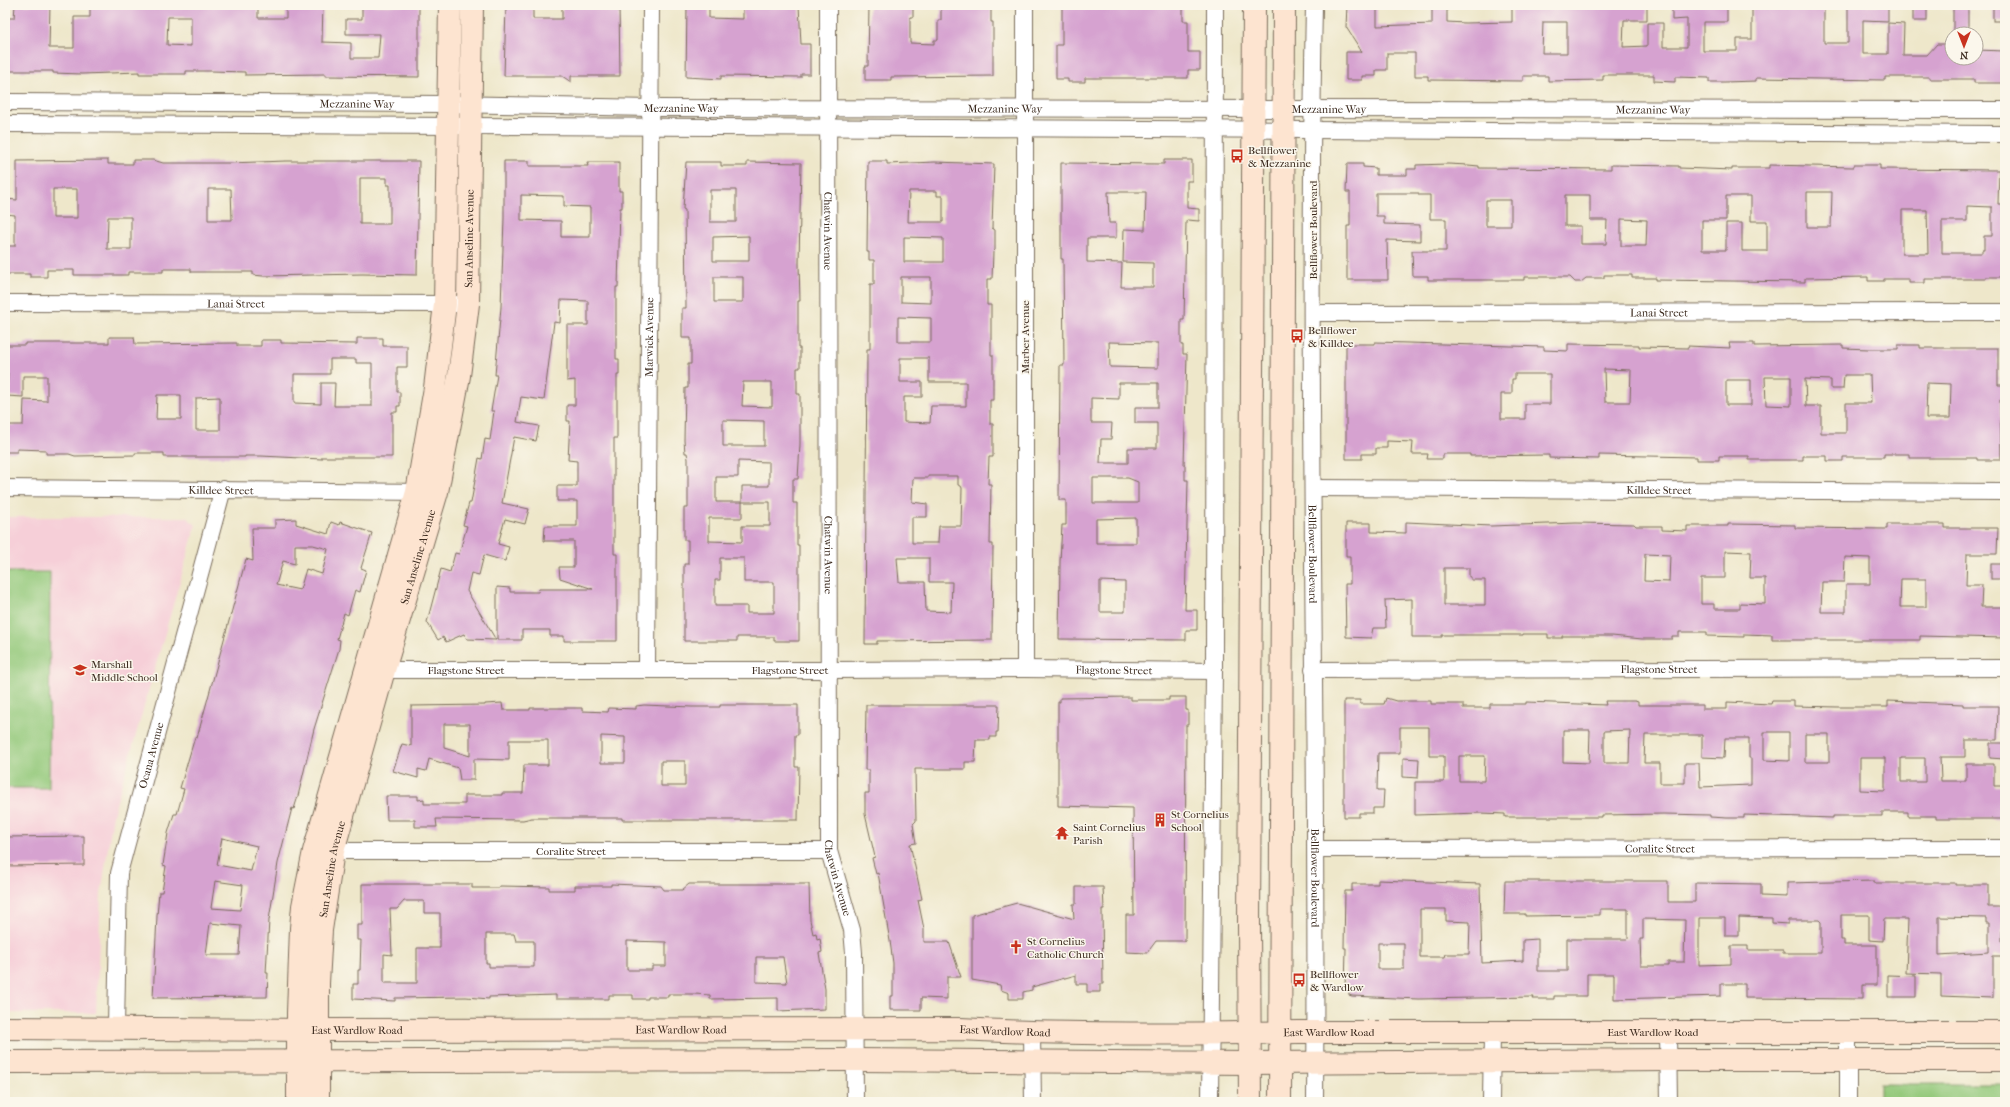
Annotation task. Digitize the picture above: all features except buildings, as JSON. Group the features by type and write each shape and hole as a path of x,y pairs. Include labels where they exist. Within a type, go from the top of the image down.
{"main road":[{"name":"San Anseline Avenue","path":"427,492 436,388 446,304 450,5"},
{"name":"San Anseline Avenue","path":"298,1102 308,1062 309,1030 318,983 323,851 459,376 468,304 472,5"},
{"path":"1250,1102 1251,1063 1249,923 1254,5"},
{"path":"1280,1102 1279,1032 1284,5"},
{"name":"East Wardlow Road","path":"5,1028 116,1027 309,1030 960,1029 1032,1033 1211,1035 1279,1032 2005,1032"},
{"path":"676,1061 677,1029"},
{"path":"499,1030 500,1062"},
{"path":"5,1062 855,1060 1316,1063 1669,1060 2005,1060"},
{"name":"San Anseline Avenue","path":"308,1062 318,1102"}],"street":[{"name":"Marwick Avenue","path":"647,670 650,5"},
{"name":"Chatwin Avenue","path":"828,5 827,128 830,670 829,851 852,930 854,952 855,1102"},
{"name":"Marber Avenue","path":"1025,668 1026,5"},
{"path":"1210,1102 1214,671 1214,130 1216,5"},
{"name":"Bellflower Boulevard","path":"1314,5 1312,108 1312,488 1316,849 1315,1102"},
{"name":"Mezzanine Way","path":"5,102 448,114 649,127 2005,134"},
{"name":"Mezzanine Way","path":"471,115 650,108 2005,110"},
{"name":"Mezzanine Way","path":"5,124 448,114"},
{"name":"Lanai Street","path":"5,303 468,304"},
{"name":"Lanai Street","path":"1312,313 2005,312"},
{"name":"Killdee Street","path":"5,488 427,492"},
{"name":"Killdee Street","path":"1312,488 2005,492"},
{"name":"Ocana Avenue","path":"116,1027 118,898 120,873 223,489"},
{"name":"Flagstone Street","path":"375,670 830,670 1025,668 1214,671"},
{"name":"Flagstone Street","path":"1313,670 2005,668"},
{"name":"Coralite Street","path":"1316,849 2005,848"},
{"name":"Coralite Street","path":"323,851 829,851"},
{"path":"1491,1102 1492,1032"},
{"path":"1668,1032 1669,1102"},
{"path":"1848,1032 1848,1102"},
{"path":"1032,1033 1033,1102"}],"shaded area":[{"name":"Marshall Middle School","path":"5,517 186,517 196,525 113,815 101,894 96,1013 5,1013"}],"green space":[{"path":"5,572 50,572 49,788 5,788"},
{"path":"1880,1084 2005,1084 2005,1102 1880,1102"}],"place":[{"name":"Bellflower & Mezzanine","path":"1237,156"},
{"name":"Bellflower & Killdee","path":"1297,336"},
{"name":"Marshall Middle School","path":"80,670"},
{"name":"St Cornelius School","path":"1160,820"},
{"name":"Saint Cornelius Parish","path":"1062,833"},
{"name":"St Cornelius Catholic Church","path":"1016,947"},
{"name":"Bellflower & Wardlow","path":"1299,980"}]}
